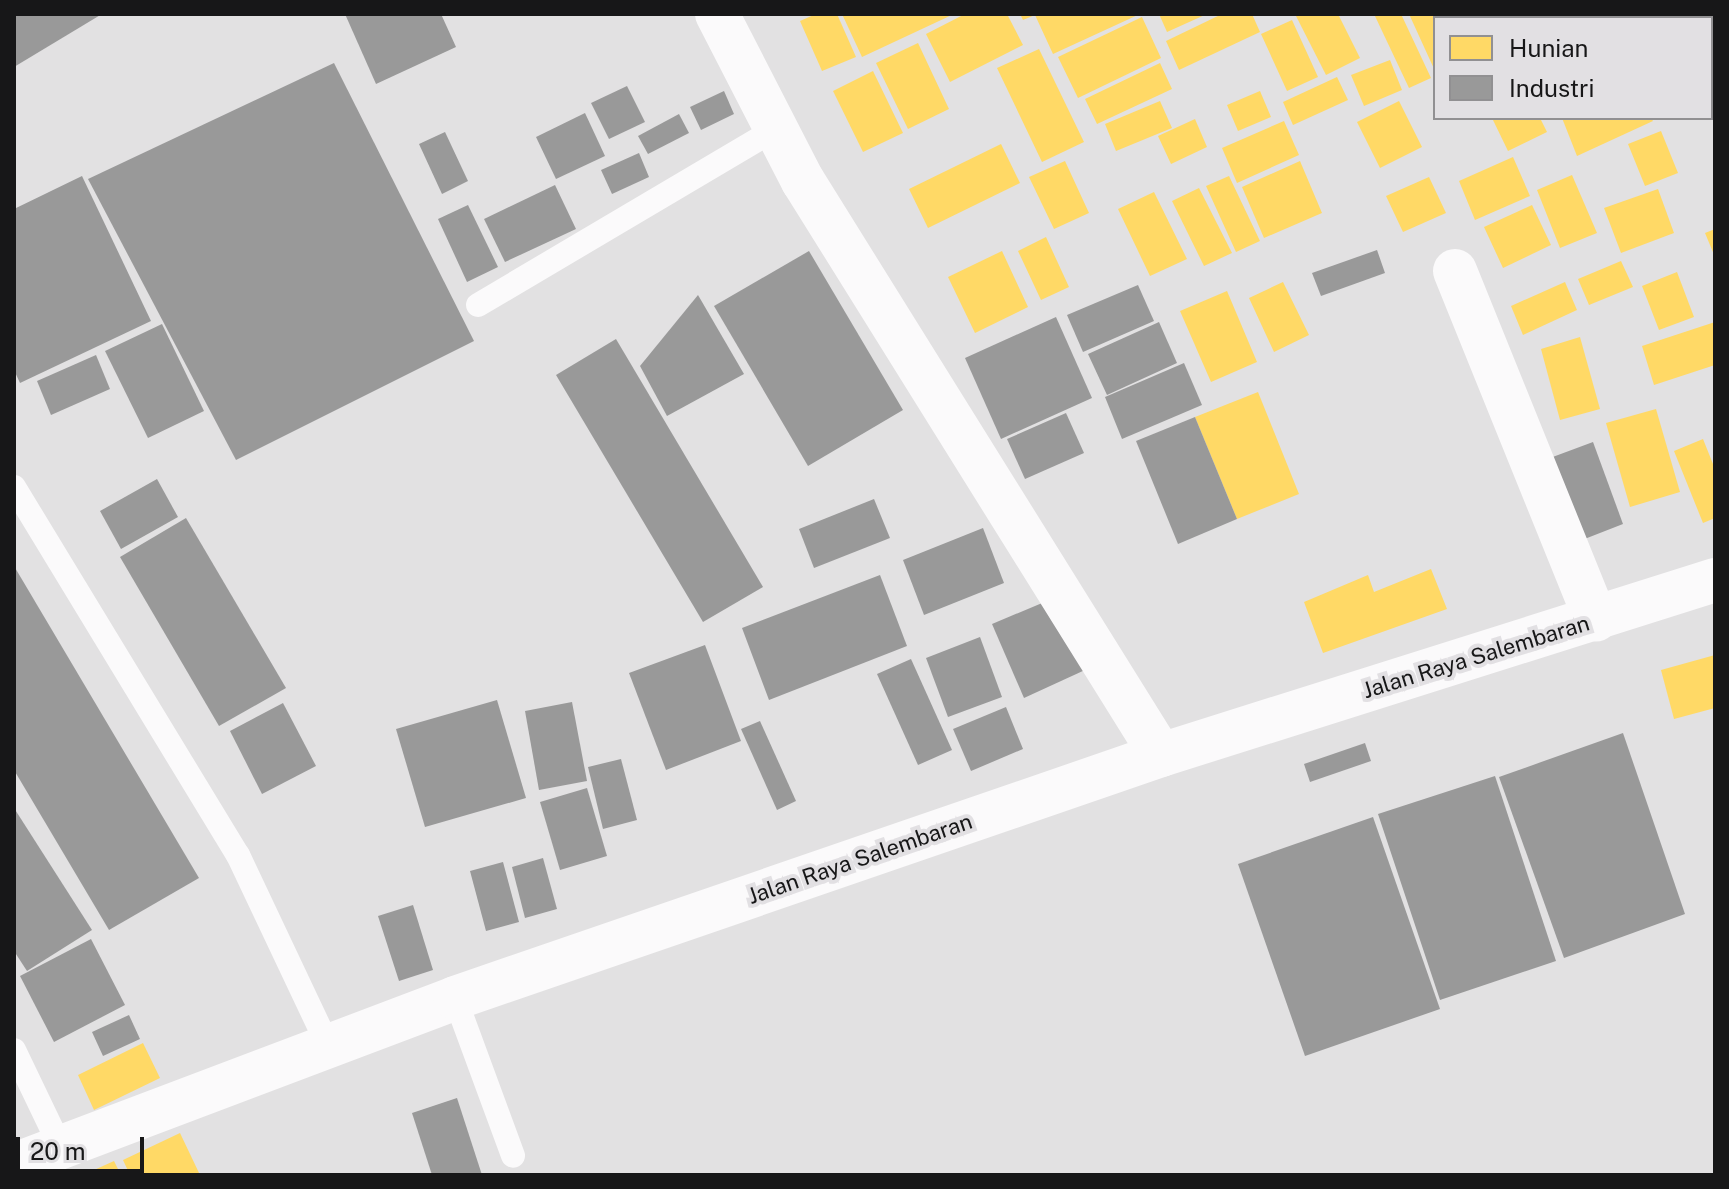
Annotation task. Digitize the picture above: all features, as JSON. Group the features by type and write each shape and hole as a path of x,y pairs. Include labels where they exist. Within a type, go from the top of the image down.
{"main road":[{"path":"717,14 803,181 1161,755"},
{"path":"1455,271 1596,620"},
{"name":"Jalan Raya Salembaran","path":"14,1165 59,1144 455,998 1161,755 1715,580"}],"lane":[{"path":"478,305 776,129"},
{"path":"14,487 238,855 328,1045"},
{"path":"455,998 513,1156"},
{"path":"14,1050 59,1144"}],"building: Hunian":[{"path":"816,14 837,14 856,57 822,71 800,21"},
{"path":"842,14 954,14 862,57"},
{"path":"965,14 1007,14 1023,45 950,82 926,34"},
{"path":"1020,14 1140,14 1053,54 1035,15 1023,20"},
{"path":"1159,14 1207,14 1167,32"},
{"path":"1222,14 1252,14 1260,32 1179,70 1166,41"},
{"path":"1338,14 1360,58 1326,75 1296,16"},
{"path":"1374,14 1401,14 1431,78 1409,88"},
{"path":"1409,14 1469,14 1433,16 1433,67"},
{"path":"1482,14 1566,14 1562,16"},
{"path":"1142,17 1161,58 1078,98 1058,57"},
{"path":"1292,20 1318,77 1287,91 1261,34"},
{"path":"918,43 949,109 908,129 876,63"},
{"path":"1039,49 1084,142 1042,162 997,68"},
{"path":"1390,60 1402,90 1364,106 1351,75"},
{"path":"1160,63 1172,89 1097,124 1085,99"},
{"path":"873,71 903,133 863,152 833,91"},
{"path":"1337,77 1348,100 1293,125 1283,102"},
{"path":"1260,91 1271,117 1238,131 1227,105"},
{"path":"1160,101 1172,128 1116,151 1105,124"},
{"path":"1399,101 1422,147 1380,168 1357,122"},
{"path":"1195,119 1207,147 1171,164 1158,136"},
{"path":"1493,120 1541,120 1547,132 1508,151"},
{"path":"1563,120 1653,121 1577,156"},
{"path":"1284,121 1299,155 1237,183 1222,148"},
{"path":"1661,131 1678,173 1645,186 1628,144"},
{"path":"1001,144 1020,183 928,228 909,189"},
{"path":"1513,157 1530,196 1475,220 1459,181"},
{"path":"1065,161 1089,213 1054,229 1029,177"},
{"path":"1300,161 1322,213 1264,238 1242,187"},
{"path":"1572,175 1597,233 1560,248 1537,190"},
{"path":"1229,176 1260,241 1236,252 1206,186"},
{"path":"1429,177 1446,213 1403,232 1386,196"},
{"path":"1199,188 1232,253 1204,266 1172,201"},
{"path":"1658,189 1674,233 1621,253 1604,208"},
{"path":"1154,192 1187,259 1150,276 1118,209"},
{"path":"1532,205 1551,245 1503,268 1484,227"},
{"path":"1715,229 1715,257 1705,233"},
{"path":"1046,237 1069,287 1041,300 1018,251"},
{"path":"1002,251 1028,307 975,333 948,277"},
{"path":"1621,261 1633,287 1589,305 1578,279"},
{"path":"1677,272 1694,317 1659,330 1642,286"},
{"path":"1283,282 1309,335 1274,352 1249,298"},
{"path":"1565,282 1577,310 1523,335 1511,306"},
{"path":"1227,291 1257,362 1211,382 1180,311"},
{"path":"1715,322 1715,365 1654,385 1642,346"},
{"path":"1580,337 1600,409 1560,420 1541,349"},
{"path":"1258,392 1299,494 1237,519 1195,417"},
{"path":"1656,409 1680,492 1630,507 1606,423"},
{"path":"1703,439 1715,469 1715,518 1703,523 1674,451"},
{"path":"1431,569 1447,609 1323,653 1304,602 1368,575 1374,592"},
{"path":"1715,655 1715,708 1674,719 1661,670"},
{"path":"143,1043 160,1078 94,1110 78,1075"},
{"path":"180,1133 200,1175 130,1175 123,1160"},
{"path":"114,1161 121,1175 83,1175"}],"building: Industri":[{"path":"14,14 102,14 14,67"},
{"path":"345,14 441,14 456,47 376,84"},
{"path":"334,63 474,341 236,460 88,179"},
{"path":"627,86 645,122 609,139 591,103"},
{"path":"724,91 734,114 701,130 690,107"},
{"path":"585,113 605,156 556,179 536,137"},
{"path":"679,114 689,133 648,154 638,136"},
{"path":"445,132 468,181 442,194 419,144"},
{"path":"639,153 649,177 612,194 601,170"},
{"path":"82,176 151,321 20,383 14,370 14,209"},
{"path":"555,185 576,229 505,262 484,219"},
{"path":"468,205 498,267 467,282 438,219"},
{"path":"1377,250 1385,273 1321,296 1312,273"},
{"path":"809,251 903,410 808,466 714,306"},
{"path":"1138,285 1154,321 1083,352 1067,315"},
{"path":"698,295 744,374 667,416 640,366"},
{"path":"1056,317 1092,398 1001,439 965,358"},
{"path":"1159,322 1177,363 1107,395 1088,354"},
{"path":"162,324 204,411 148,438 105,351"},
{"path":"616,339 763,587 703,622 556,375"},
{"path":"96,355 110,389 51,415 37,381"},
{"path":"1184,363 1202,405 1122,439 1105,397"},
{"path":"1066,413 1084,453 1025,479 1007,439"},
{"path":"1195,417 1237,519 1178,544 1136,441"},
{"path":"1593,442 1623,524 1582,540 1550,458"},
{"path":"157,479 178,517 121,549 100,511"},
{"path":"874,499 890,538 814,568 799,529"},
{"path":"186,518 286,688 219,726 120,557"},
{"path":"983,528 1004,583 924,615 903,560"},
{"path":"14,566 199,878 109,930 14,770"},
{"path":"880,575 907,646 769,700 742,628"},
{"path":"1054,598 1085,670 1024,698 992,624"},
{"path":"980,637 1002,697 948,717 926,658"},
{"path":"705,645 741,741 666,770 629,673"},
{"path":"911,659 952,750 918,765 877,674"},
{"path":"497,700 526,798 425,827 396,729"},
{"path":"572,702 587,781 539,790 525,711"},
{"path":"283,703 316,766 262,794 230,731"},
{"path":"1006,707 1023,749 971,771 953,729"},
{"path":"760,721 796,801 777,810 741,729"},
{"path":"1623,733 1685,914 1564,958 1499,777"},
{"path":"1365,743 1371,761 1310,782 1304,764"},
{"path":"621,759 637,820 603,829 588,767"},
{"path":"1495,776 1556,961 1440,1000 1378,814"},
{"path":"587,788 607,856 560,870 540,802"},
{"path":"14,808 92,930 27,971 14,951"},
{"path":"1373,817 1440,1009 1305,1056 1238,864"},
{"path":"543,858 557,909 525,918 512,867"},
{"path":"503,862 519,922 486,931 470,871"},
{"path":"413,905 433,970 399,981 378,916"},
{"path":"91,939 125,1005 54,1042 20,976"},
{"path":"129,1015 140,1039 103,1056 92,1032"},
{"path":"457,1098 482,1175 432,1175 412,1113"}]}
